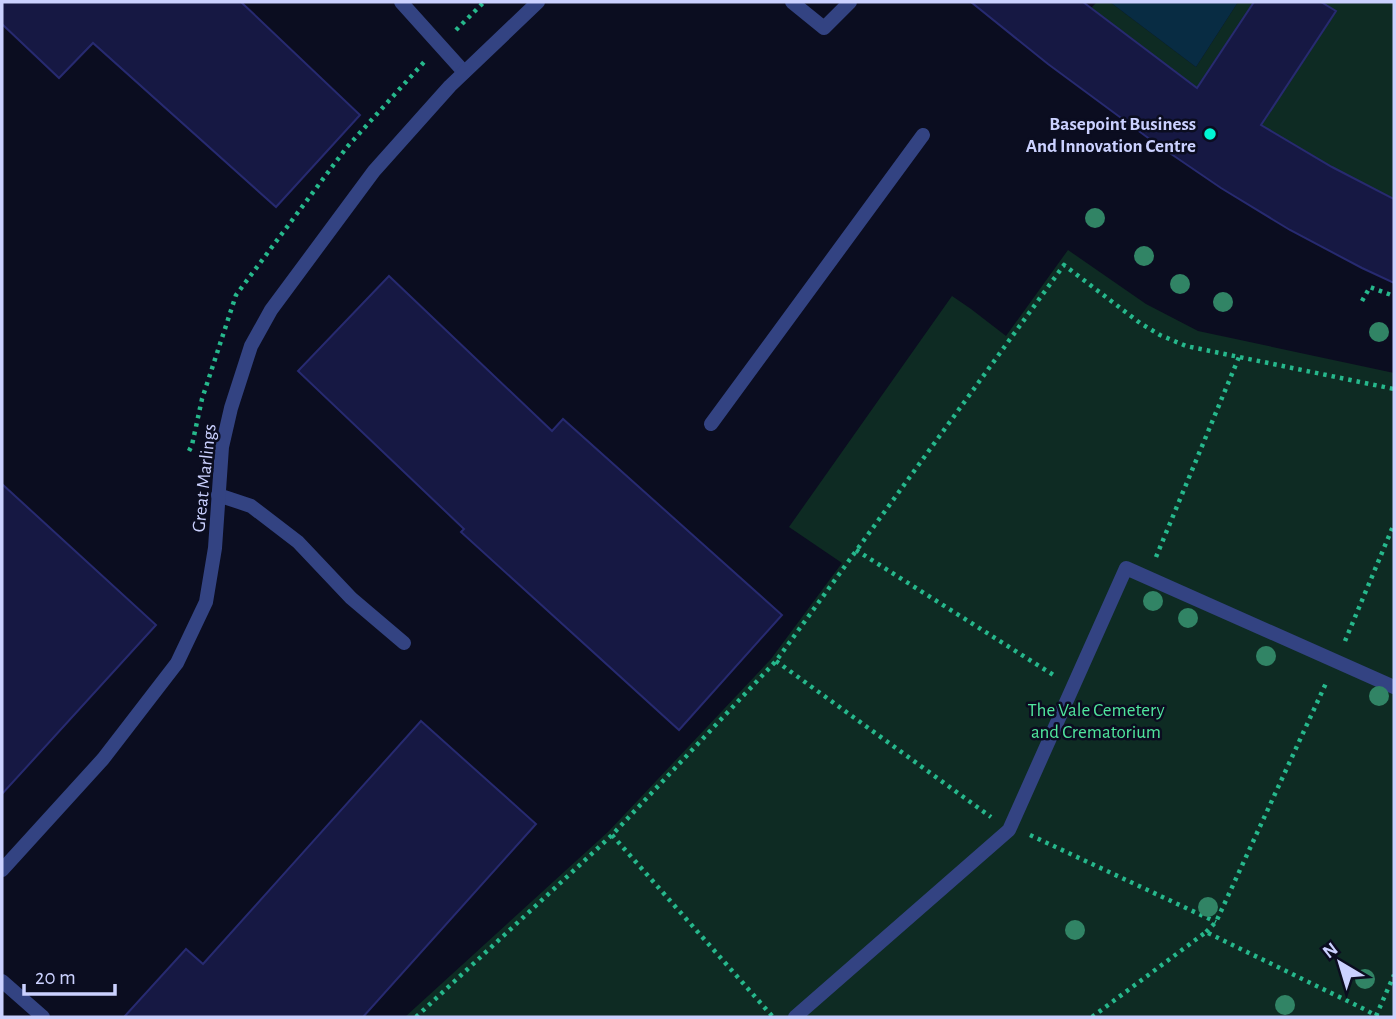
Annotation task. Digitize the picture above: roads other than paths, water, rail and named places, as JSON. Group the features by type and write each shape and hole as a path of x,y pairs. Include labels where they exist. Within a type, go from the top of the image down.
{"street":[{"path":"401,2 464,72"},
{"name":"Great Marlings","path":"2,870 103,759 177,663 206,602 215,548 222,447 231,408 251,346 271,310 374,171 464,72 538,2"},
{"path":"792,2 824,28 850,2"},
{"path":"711,424 923,135"},
{"path":"218,495 251,506 298,542 351,598 404,643"},
{"path":"795,1017 1010,828 1126,568 1394,687"},
{"path":"2,981 43,1017"}],"water":[{"path":"1110,2 1238,2 1196,67"}],"place":[{"name":"Basepoint Business And Innovation Centre","path":"1210,134"}],"park label":[{"name":"The Vale Cemetery and Crematorium","path":"1096,720"}]}
